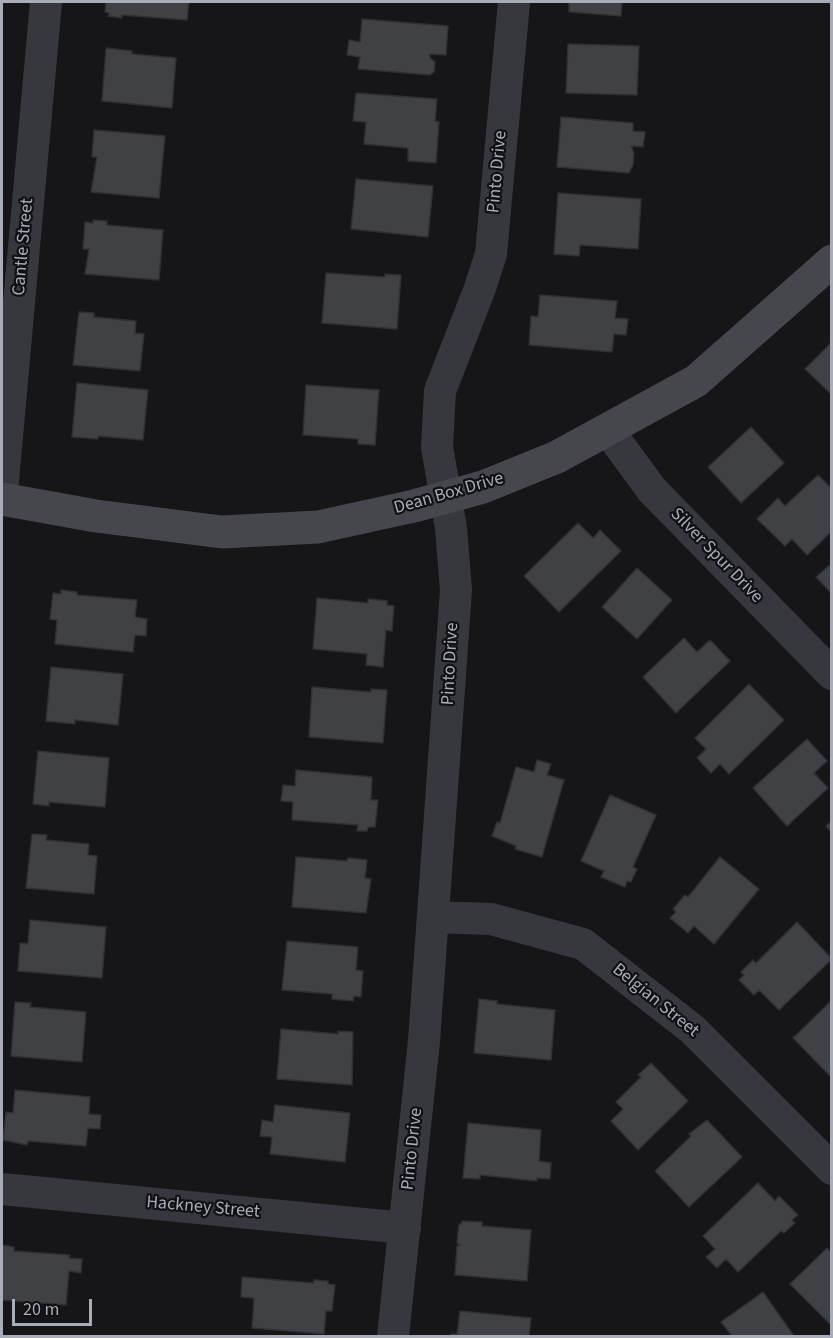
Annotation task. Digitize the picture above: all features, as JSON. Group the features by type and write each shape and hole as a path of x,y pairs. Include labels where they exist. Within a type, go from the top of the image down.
{"street":[{"name":"Cantle Street","path":"2,492 12,258 46,2"},
{"name":"Pinto Drive","path":"393,1336 424,1041 456,590 451,528 436,447 440,391 491,254 514,2"},
{"name":"Dean Box Drive","path":"2,499 96,516 222,532 318,527 483,487 557,457 696,381 831,261"},
{"name":"Silver Spur Drive","path":"608,430 652,490 831,674"},
{"name":"Belgian Street","path":"433,917 491,919 583,944 692,1029 831,1169"},
{"name":"Hackney Street","path":"2,1189 405,1228"}],"building":[{"path":"106,2 189,2 187,20 108,16 109,13 105,12"},
{"path":"569,2 622,2 621,16 569,12"},
{"path":"362,19 448,26 446,55 430,54 430,58 435,62 434,72 430,75 358,69 360,57 347,55 349,40 360,42"},
{"path":"568,44 639,46 637,95 566,93"},
{"path":"106,48 132,51 132,54 176,58 172,108 102,101"},
{"path":"356,93 437,99 435,121 439,122 436,163 408,161 408,148 364,144 366,122 353,121"},
{"path":"561,117 633,123 633,131 645,132 643,147 631,146 634,153 633,165 629,173 557,167"},
{"path":"94,130 165,136 159,198 91,192 97,157 92,157"},
{"path":"356,179 433,186 428,237 351,229"},
{"path":"558,193 641,199 638,249 580,245 579,256 554,254"},
{"path":"93,220 107,221 107,225 163,230 159,280 85,274 89,249 83,249 85,222 93,223"},
{"path":"326,273 385,277 385,274 401,275 397,329 322,323"},
{"path":"540,295 617,301 615,318 628,319 626,335 614,334 612,352 529,345 531,316 538,317"},
{"path":"79,312 94,313 94,317 136,321 135,333 144,334 140,371 73,365"},
{"path":"832,342 832,395 805,369"},
{"path":"77,383 148,390 143,440 98,436 98,439 72,437"},
{"path":"306,385 379,390 375,445 358,444 358,439 303,435"},
{"path":"751,427 784,463 741,503 708,467"},
{"path":"818,475 832,489 832,531 807,555 792,539 785,546 757,519 778,498 785,506"},
{"path":"578,523 593,538 600,530 621,551 559,612 524,576"},
{"path":"832,563 832,594 816,577"},
{"path":"637,568 672,600 637,639 602,607"},
{"path":"61,590 77,592 77,595 137,600 135,617 147,619 146,636 135,635 133,652 55,644 57,620 50,619 53,593 61,594"},
{"path":"317,598 368,603 368,599 387,601 387,605 394,606 392,631 386,630 383,667 366,665 367,654 313,649"},
{"path":"684,638 697,652 710,640 730,661 676,713 643,677"},
{"path":"51,667 123,674 118,725 75,720 75,724 46,721"},
{"path":"749,684 784,720 729,774 720,764 711,773 697,758 706,749 695,738"},
{"path":"312,687 371,692 371,689 387,690 383,743 309,737"},
{"path":"807,739 827,761 814,773 828,788 787,826 753,788"},
{"path":"38,751 109,758 105,807 49,802 49,806 33,804"},
{"path":"537,760 551,764 547,775 564,780 542,857 515,849 516,846 492,836 497,822 500,823 516,767 534,772"},
{"path":"296,770 372,777 371,800 378,800 375,827 368,827 367,831 357,831 358,825 292,820 293,802 281,801 283,785 295,786"},
{"path":"610,795 656,815 633,867 637,869 631,882 627,881 625,887 601,877 604,871 581,861"},
{"path":"832,821 832,833 826,826"},
{"path":"32,834 47,835 46,840 89,844 88,855 97,856 94,894 26,888"},
{"path":"296,857 347,861 348,858 367,860 365,878 371,879 366,913 292,907"},
{"path":"720,857 759,889 714,944 694,926 688,933 670,918 676,912 673,909 685,895 688,897"},
{"path":"30,920 106,927 102,978 18,971 20,943 28,944"},
{"path":"797,922 832,959 779,1010 759,990 754,995 739,980 744,975 741,972 753,960 756,963"},
{"path":"287,941 358,947 356,970 363,971 361,997 354,996 353,1001 332,999 332,994 282,990"},
{"path":"479,999 497,1001 497,1004 555,1010 551,1060 474,1053"},
{"path":"832,1000 832,1076 831,1077 793,1038"},
{"path":"15,1002 31,1003 30,1007 86,1012 82,1062 11,1056"},
{"path":"281,1029 338,1034 338,1031 353,1032 352,1085 277,1079"},
{"path":"651,1063 688,1101 638,1150 611,1121 623,1109 616,1102 641,1077 638,1075"},
{"path":"15,1090 90,1097 89,1114 101,1115 100,1129 88,1128 86,1146 28,1141 27,1145 3,1140 6,1112 13,1113"},
{"path":"275,1105 350,1113 345,1162 270,1154 272,1137 260,1136 262,1120 273,1122"},
{"path":"707,1120 742,1157 689,1207 655,1171 691,1136 689,1134"},
{"path":"468,1123 541,1130 539,1161 551,1163 550,1179 537,1178 537,1181 480,1175 480,1179 463,1178"},
{"path":"758,1183 775,1201 779,1196 798,1215 792,1220 795,1223 784,1233 781,1231 738,1272 726,1259 717,1268 706,1257 715,1249 703,1236"},
{"path":"462,1221 482,1222 482,1226 531,1230 527,1281 455,1275 457,1246 460,1246 457,1243 459,1224 462,1224"},
{"path":"2,1245 14,1247 14,1251 70,1255 69,1258 82,1259 81,1273 69,1271 66,1305 2,1300"},
{"path":"827,1248 832,1253 832,1326 790,1284"},
{"path":"242,1277 313,1283 314,1280 328,1281 328,1284 335,1285 332,1311 326,1311 324,1334 252,1328 254,1298 241,1297"},
{"path":"763,1292 794,1336 732,1336 721,1322"},
{"path":"460,1311 531,1318 529,1336 451,1336 451,1334 457,1334"}]}
